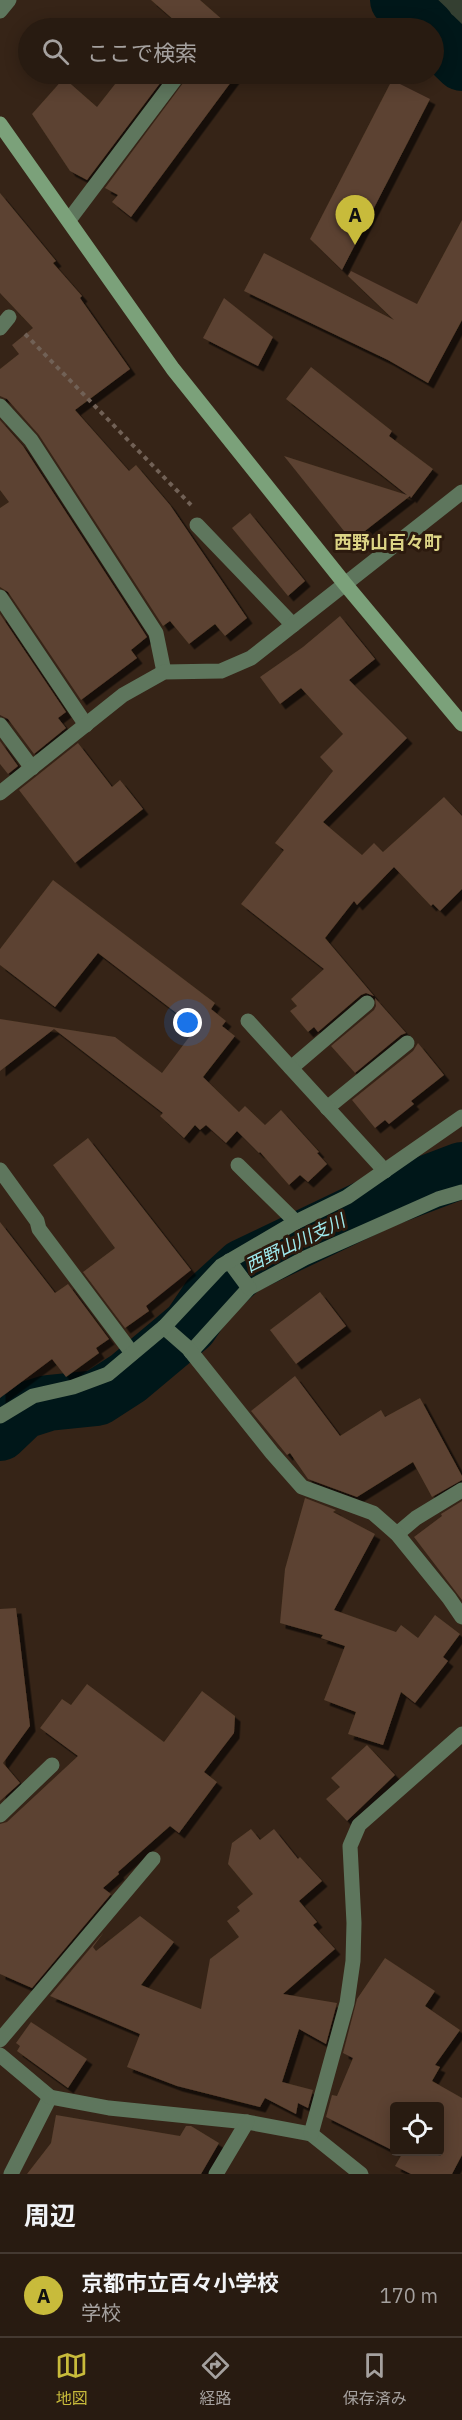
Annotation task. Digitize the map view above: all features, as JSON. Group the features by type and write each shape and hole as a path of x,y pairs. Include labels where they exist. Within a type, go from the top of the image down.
{"street":[{"path":"0,10 9,0"},
{"path":"69,220 171,84"},
{"path":"0,124 173,369 345,584 462,724"},
{"path":"0,406 31,440 156,633 164,672"},
{"path":"0,793 123,695 164,672 221,672 250,658 462,492"},
{"path":"197,525 293,625"},
{"path":"0,597 86,725"},
{"path":"0,725 32,768"},
{"path":"291,1068 368,1003"},
{"path":"248,1021 385,1171"},
{"path":"327,1108 407,1043"},
{"path":"0,1415 33,1396 73,1387 108,1374 164,1327 221,1266 296,1222 347,1197 462,1117"},
{"path":"238,1165 296,1222"},
{"path":"0,1170 37,1221 39,1229 132,1353"},
{"path":"191,1352 249,1288 305,1258 438,1199 462,1192"},
{"path":"230,1262 249,1288"},
{"path":"164,1327 191,1352 302,1487 372,1513 397,1534 462,1617"},
{"path":"397,1534 416,1518 462,1490"},
{"path":"311,2134 347,2003 353,1961 354,1923 350,1846 359,1825 462,1734"},
{"path":"0,1815 52,1765"},
{"path":"0,2040 153,1859"},
{"path":"0,2055 50,2097 109,2108 248,2121 311,2134 362,2174"},
{"path":"11,2174 50,2097"},
{"path":"216,2174 248,2121"}],"path":[{"path":"4,322 196,510 197,525"}],"green space":[{"path":"412,0 462,0 462,58 444,37 444,18 428,18"}],"building":[{"path":"151,0 200,0 221,18 172,18"},
{"path":"59,84 71,84 97,107 115,84 159,84 87,180 70,171 32,114"},
{"path":"182,84 230,84 131,217 112,202 118,195 105,188"},
{"path":"390,84 400,84 430,99 342,270 310,239"},
{"path":"0,193 56,261 53,263 82,296 80,298 130,369 75,410 129,471 136,465 170,505 247,618 225,636 215,624 189,644 170,621 163,626 39,435 7,399 0,396 0,369 19,354 12,345 33,328 0,293"},
{"path":"462,220 462,320 428,383 388,360 244,291 264,253 394,320 348,276 351,271 417,304"},
{"path":"224,298 273,337 258,366 203,338"},
{"path":"311,367 392,431 389,436 433,469 411,498 410,496 352,541 284,456 407,495 286,399"},
{"path":"0,420 23,446 147,637 131,650 137,658 81,700 8,592 0,587 0,508 9,502 0,490"},
{"path":"250,513 305,581 288,596 232,528"},
{"path":"0,614 66,712 58,718 66,728 34,754 8,719 0,715"},
{"path":"340,616 375,659 349,680 407,738 323,822 362,855 374,843 383,852 444,797 462,816 462,889 440,911 433,904 431,906 394,867 357,905 354,901 325,938 374,996 366,993 361,995 318,1032 314,1027 308,1032 290,1011 297,1006 291,999 324,969 241,904 284,850 275,843 333,771 320,757 343,734 301,688 280,704 260,677 303,647"},
{"path":"0,741 18,766 8,774 0,764"},
{"path":"78,743 112,787 120,780 143,809 75,863 19,790"},
{"path":"53,880 215,1003 211,1009 226,1021 222,1026 235,1036 203,1077 239,1112 245,1106 265,1125 281,1110 327,1164 308,1182 300,1175 289,1185 260,1152 237,1131 226,1143 206,1125 200,1130 195,1125 184,1138 160,1116 163,1113 54,1029 0,1071 0,1019 115,1037 162,1073 196,1028 98,953 55,1007 0,965 0,949"},
{"path":"375,998 406,1033 355,1073 331,1046 374,1010"},
{"path":"418,1043 444,1075 411,1101 414,1104 389,1124 385,1120 375,1128 352,1100 413,1051"},
{"path":"88,1138 191,1270 146,1306 149,1311 125,1328 83,1272 115,1248 53,1165"},
{"path":"0,1222 55,1293 68,1284 109,1339 96,1348 99,1353 66,1377 52,1359 0,1398"},
{"path":"320,1292 346,1326 296,1364 270,1330"},
{"path":"295,1376 340,1436 381,1410 385,1417 420,1398 462,1476 462,1480 432,1497 413,1462 357,1497 308,1479 290,1453 287,1455 251,1411"},
{"path":"305,1498 336,1510 333,1512 375,1534 334,1610 396,1632 401,1625 418,1638 435,1615 460,1634 443,1657 448,1661 415,1703 401,1692 383,1745 348,1734 356,1712 324,1700 345,1646 321,1638 323,1635 280,1623 285,1569"},
{"path":"462,1501 462,1600 414,1537 442,1516 441,1514"},
{"path":"16,1608 30,1726 3,1763 20,1783 0,1801 0,1609"},
{"path":"87,1684 164,1742 202,1691 235,1716 234,1733 204,1772 217,1782 179,1833 170,1826 118,1872 119,1874 103,1888 111,1894 32,1988 0,1974 0,1824 7,1822 78,1756 40,1728 62,1699 71,1705"},
{"path":"367,1745 395,1775 347,1821 326,1799 340,1787 331,1778"},
{"path":"251,1829 260,1840 274,1829 298,1859 300,1857 322,1881 299,1901 317,1922 313,1925 335,1949 283,1994 337,2003 326,2044 299,2029 282,2082 313,2090 308,2108 298,2103 296,2114 265,2098 260,2107 177,2086 127,2067 140,2034 50,1996 104,1932 93,1947 96,1951 140,1916 174,1942 141,1985 201,2009 210,1959 239,1937 227,1921 240,1911 237,1907 253,1894 228,1864 232,1843"},
{"path":"385,1958 435,1991 425,2006 460,2030 435,2065 440,2067 432,2081 462,2098 462,2155 452,2174 411,2174 395,2166 401,2156 444,2156 444,2102 390,2102 390,2149 326,2117 332,2095 337,2096 353,2058 343,2053 357,1999"},
{"path":"31,2022 87,2059 68,2088 17,2051 20,2046 16,2043"},
{"path":"56,2115 180,2136 186,2126 191,2126 219,2143 201,2174 27,2174 51,2143"}],"waterway":[{"path":"398,0 417,18"},
{"path":"444,46 462,63"},
{"name":"西野山川支川","path":"0,1433 23,1411 48,1403 97,1398 128,1378 190,1326 209,1298 243,1267 383,1200 462,1170"}],"place":[{"name":"京都市立百々小学校","path":"355,245"}],"district":[{"name":"西野山百々町","path":"388,542"}]}
